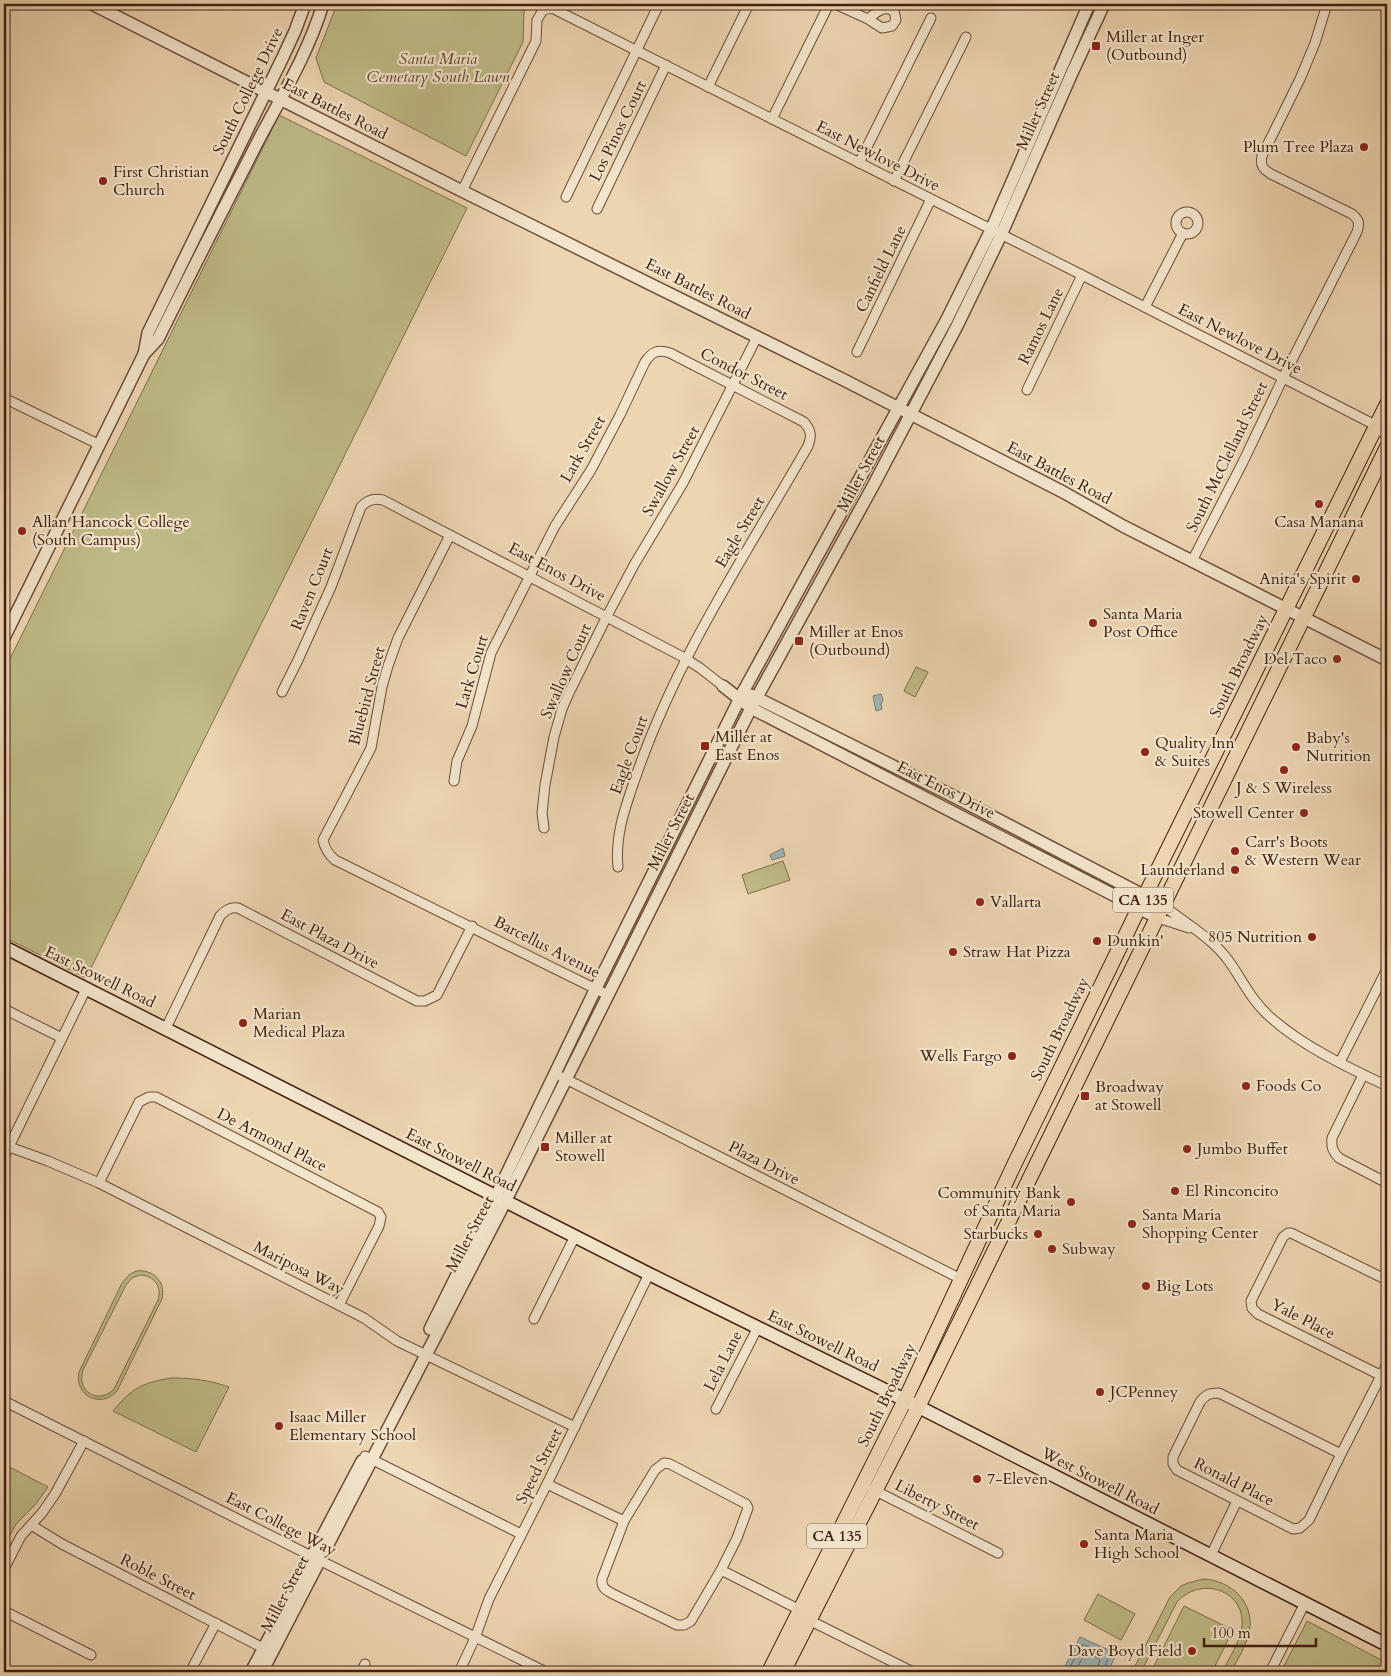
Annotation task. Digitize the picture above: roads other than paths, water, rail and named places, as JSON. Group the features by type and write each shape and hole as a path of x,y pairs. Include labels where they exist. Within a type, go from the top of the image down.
{"main road":[{"name":"South Broadway","path":"770,1672 804,1615 869,1487 905,1400 961,1279 1286,608 1382,426 1387,404"},
{"name":"South Broadway","path":"869,1487 918,1407 1387,447"},
{"name":"East Stowell Road","path":"4,947 649,1274 905,1400"},
{"name":"West Stowell Road","path":"905,1400 1387,1644"},
{"name":"South Broadway","path":"782,1672 804,1615"}],"street":[{"name":"East Battles Road","path":"92,4 911,415 1063,492 1123,526 1387,660"},
{"name":"South College Drive","path":"4,638 144,354 148,333 266,92 295,31 305,4"},
{"name":"South College Drive","path":"144,354 158,339 303,55 323,4"},
{"path":"566,197 660,4"},
{"path":"708,87 749,4"},
{"path":"772,119 828,6 835,4 868,19"},
{"name":"Miller Street","path":"501,1198 554,1073 741,696 996,232 1089,4"},
{"name":"Miller Street","path":"251,1672 268,1650 317,1559 501,1198 565,1079 757,698 911,415 1104,4"},
{"name":"South McClelland Street","path":"1192,561 1243,462 1359,225 1358,219 1352,214 1271,174 1264,170 1261,163 1262,156 1300,79 1315,43 1327,4"},
{"name":"East Newlove Drive","path":"462,191 536,41 538,20 543,10 552,8 1283,378 1382,426 1387,437"},
{"path":"859,163 931,18"},
{"path":"894,181 966,37"},
{"name":"Los Pinos Court","path":"597,209 666,65"},
{"name":"Canfield Lane","path":"857,352 931,199"},
{"path":"1145,307 1183,234"},
{"name":"Ramos Lane","path":"1027,390 1082,275"},
{"name":"Swallow Street","path":"607,616 634,565 684,483 757,338"},
{"name":"Lark Street","path":"529,575 555,526 591,470 620,415 644,362 654,352 663,351 670,353"},
{"name":"Condor Street","path":"670,353 804,422"},
{"path":"4,398 100,445"},
{"name":"Eagle Street","path":"686,659 719,595 808,446 811,438 810,430 804,422"},
{"name":"East Enos Drive","path":"371,500 383,500 686,659 723,686 741,696 752,708 1161,912"},
{"name":"Raven Court","path":"282,692 331,587 361,507 364,503 371,500"},
{"name":"Bluebird Street","path":"450,535 398,638 382,687 370,748 323,840 328,854 335,860 472,926"},
{"name":"Lark Court","path":"454,781 457,761 472,726 491,653 529,575"},
{"name":"Swallow Court","path":"544,828 542,804 554,737 566,701 607,616"},
{"name":"Eagle Court","path":"618,867 616,850 624,813 646,747 686,659"},
{"name":"East Enos Drive","path":"741,696 757,698 951,795 1142,902"},
{"name":"East Plaza Drive","path":"166,1028 220,916 232,908 238,908 417,1001 425,1001 437,995 472,926"},
{"path":"1161,912 1206,937 1228,960 1252,998 1268,1015 1320,1052 1387,1086"},
{"path":"1161,912 1194,929"},
{"name":"Barcellus Avenue","path":"472,926 608,994"},
{"path":"1340,1062 1387,969"},
{"path":"4,1157 6,1146 86,990"},
{"path":"4,1009 62,1038"},
{"name":"Plaza Drive","path":"554,1073 961,1279"},
{"path":"1364,1075 1332,1138 1332,1146 1334,1153 1339,1158 1387,1183"},
{"name":"De Armond Place","path":"99,1183 139,1102 149,1097 156,1097 378,1212 381,1217 379,1226 339,1305"},
{"name":"Mariposa Way","path":"6,1146 48,1161 99,1183 364,1318 397,1341 575,1427"},
{"name":"Yale Place","path":"1382,1376 1258,1314 1252,1308 1251,1301 1282,1237 1288,1233 1387,1280"},
{"path":"534,1318 575,1236"},
{"name":"Speed Street","path":"459,1672 475,1638 489,1599 548,1484 649,1274"},
{"name":"Lela Lane","path":"716,1409 758,1327"},
{"path":"1341,1454 1387,1364"},
{"name":"Ronald Place","path":"1211,1392 1219,1393 1341,1454 1309,1520 1300,1528 1293,1529 1177,1470 1173,1464 1173,1457 1200,1402 1204,1396 1211,1392"},
{"name":"East College Way","path":"4,1402 546,1672"},
{"path":"4,1569 21,1536 42,1513 55,1494 84,1441"},
{"path":"369,1457 521,1534"},
{"path":"664,1463 670,1464 746,1504 747,1513 721,1570 691,1621 684,1625 677,1625 604,1589 602,1579 624,1521 655,1470 664,1463"},
{"path":"548,1484 624,1521"},
{"name":"Liberty Street","path":"869,1487 998,1553"},
{"path":"1211,1555 1237,1501"},
{"name":"Roble Street","path":"31,1525 62,1544 268,1650"},
{"path":"721,1570 913,1672"},
{"path":"1270,1672 1305,1603"},
{"path":"4,1611 91,1655"},
{"path":"190,1672 216,1623"},
{"name":"Miller Street","path":"262,1672 268,1650"}],"water":[{"path":"881,694 883,700 881,704 882,709 876,711 873,696"},
{"path":"783,848 785,856 772,860 770,855"},
{"path":"1080,1637 1117,1654 1107,1672 1062,1672"}],"place":[{"name":"Miller at Inger (Outbound)","path":"1096,46"},
{"name":"Plum Tree Plaza","path":"1364,147"},
{"name":"First Christian Church","path":"103,181"},
{"name":"Casa Manana","path":"1319,504"},
{"name":"Allan Hancock College (South Campus)","path":"22,531"},
{"name":"Anita's Spirit","path":"1356,579"},
{"name":"Santa Maria Post Office","path":"1093,623"},
{"name":"Miller at Enos (Outbound)","path":"799,641"},
{"name":"Del Taco","path":"1337,659"},
{"name":"Miller at East Enos","path":"705,746"},
{"name":"Baby's Nutrition","path":"1296,747"},
{"name":"Quality Inn & Suites","path":"1145,752"},
{"name":"J & S Wireless","path":"1284,770"},
{"name":"Stowell Center","path":"1304,813"},
{"name":"Carr's Boots & Western Wear","path":"1235,851"},
{"name":"Launderland","path":"1235,870"},
{"name":"Vallarta","path":"980,902"},
{"name":"805 Nutrition","path":"1312,937"},
{"name":"Dunkin'","path":"1097,941"},
{"name":"Straw Hat Pizza","path":"953,952"},
{"name":"Marian Medical Plaza","path":"243,1023"},
{"name":"Wells Fargo","path":"1012,1056"},
{"name":"Foods Co","path":"1246,1086"},
{"name":"Broadway at Stowell","path":"1085,1096"},
{"name":"Miller at Stowell","path":"545,1147"},
{"name":"Jumbo Buffet","path":"1187,1149"},
{"name":"El Rinconcito","path":"1175,1191"},
{"name":"Community Bank of Santa Maria","path":"1071,1202"},
{"name":"Santa Maria Shopping Center","path":"1132,1224"},
{"name":"Starbucks","path":"1038,1234"},
{"name":"Subway","path":"1052,1249"},
{"name":"Big Lots","path":"1146,1286"},
{"name":"JCPenney","path":"1100,1392"},
{"name":"Isaac Miller Elementary School","path":"279,1426"},
{"name":"7-Eleven","path":"977,1479"},
{"name":"Santa Maria High School","path":"1084,1544"},
{"name":"Dave Boyd Field","path":"1192,1651"}],"park label":[{"name":"Santa Maria Cemetary South Lawn","path":"438,68"}]}
